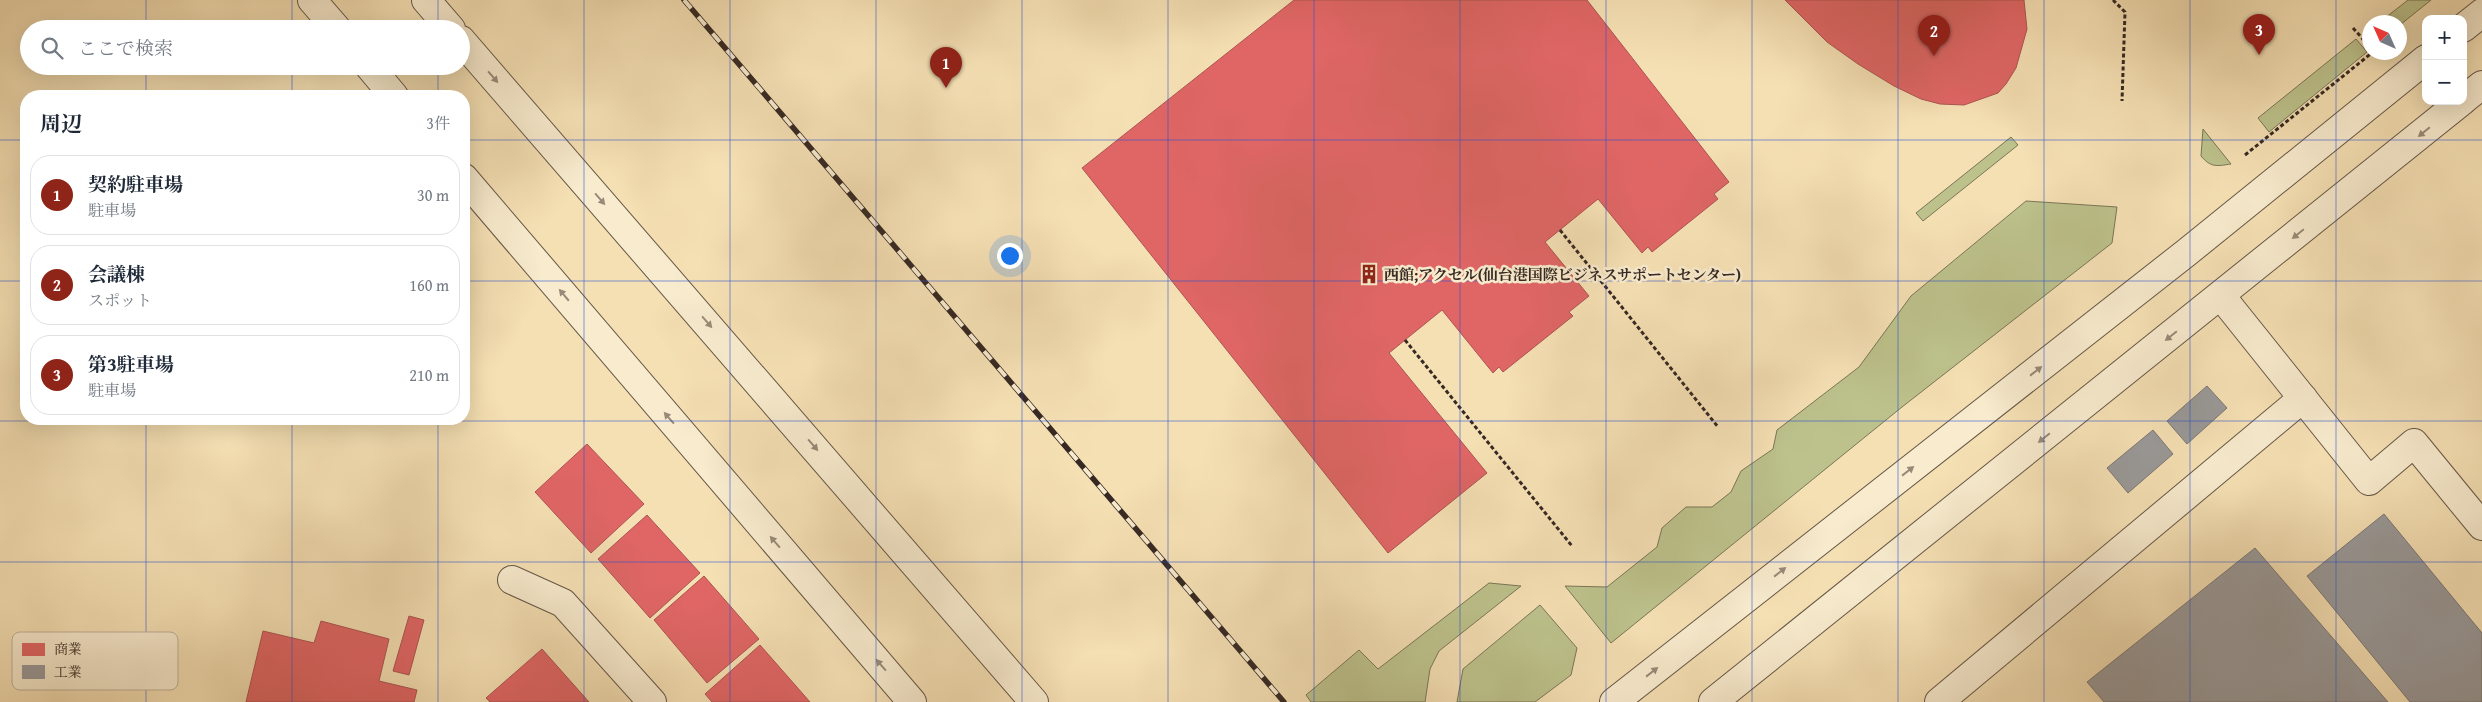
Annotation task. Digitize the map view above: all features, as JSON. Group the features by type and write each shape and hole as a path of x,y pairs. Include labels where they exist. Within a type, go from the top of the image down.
{"street":[{"path":"312,0 329,20"},
{"path":"426,0 443,20"},
{"path":"2467,25 2482,13"},
{"path":"470,50 1034,702"},
{"path":"1614,702 2186,253 2424,60"},
{"path":"376,75 389,90"},
{"path":"2467,98 2482,85"},
{"path":"1713,702 2458,105"},
{"path":"470,185 912,702"},
{"path":"2221,296 2369,481 2414,443 2482,526"},
{"path":"1938,702 2303,398"},
{"path":"512,580 563,603 652,702"}],"path":[{"path":"2114,0 2125,12 2122,101"},
{"path":"2354,28 2362,38"},
{"path":"2245,155 2362,60"},
{"path":"1560,230 1718,427"},
{"path":"1405,340 1572,546"}],"green space":[{"path":"2408,0 2431,0 2407,19 2407,15 2389,15"},
{"path":"2356,39 2362,46 2362,56 2269,132 2258,118"},
{"path":"2203,129 2231,164 2214,165 2208,163 2201,156"},
{"path":"2011,137 2018,145 1923,221 1916,213"},
{"path":"2026,201 2117,207 2112,243 1902,407 1611,643 1565,586 1607,587 1657,547 1662,528 1686,507 1712,507 1731,492 1741,471 1773,449 1777,430 1859,367 1911,296"},
{"path":"1489,583 1521,586 1439,651 1430,669 1425,702 1311,702 1306,695 1359,650 1378,669"},
{"path":"1540,605 1577,648 1571,675 1535,702 1457,702 1463,669"}],"building: 商業":[{"name":"西館;アクセル(仙台港国際ビジネスサポートセンター)","path":"1294,0 1587,0 1729,182 1714,194 1718,199 1652,252 1648,247 1642,253 1598,199 1545,242 1589,296 1569,312 1573,316 1503,372 1499,367 1493,373 1442,310 1389,353 1487,473 1388,553 1082,168"},
{"path":"1785,0 2024,0 2027,29 2016,68 1998,93 1964,105 1940,104 1921,99 1894,86 1858,64 1827,42"},
{"path":"587,444 644,504 591,553 535,492"},
{"path":"647,515 700,573 650,618 598,559"},
{"path":"704,576 759,639 707,683 654,620"},
{"path":"409,616 424,620 409,675 393,671"},
{"path":"321,621 389,639 379,681 417,690 414,702 246,702 263,631 314,643"},
{"path":"760,645 810,702 712,702 705,694"},
{"path":"542,649 589,702 490,702 486,698"}],"building: 工業":[{"path":"2207,386 2227,408 2187,444 2167,421"},
{"path":"2153,430 2173,454 2128,493 2107,468"},
{"path":"2384,514 2482,633 2482,702 2410,702 2307,576"},
{"path":"2255,548 2388,702 2104,702 2087,682"}],"railway":[{"path":"684,0 1284,702"}],"place":[{"name":"第3駐車場","path":"2259,55"},
{"name":"会議棟","path":"1934,56"},
{"name":"契約駐車場","path":"946,88"},
{"name":"西館;アクセル(仙台港国際ビジネスサポートセンター)","path":"1369,274"}]}
